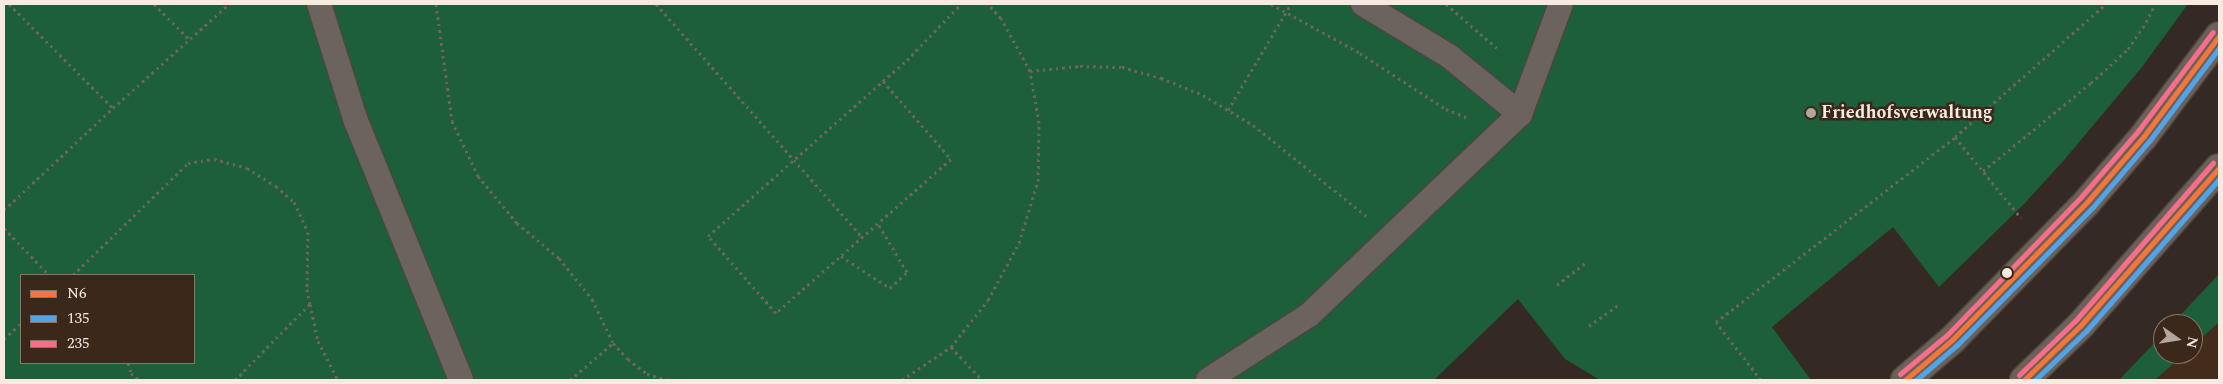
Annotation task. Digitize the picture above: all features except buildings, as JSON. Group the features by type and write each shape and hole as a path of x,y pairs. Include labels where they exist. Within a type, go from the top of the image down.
{"main road":[{"path":"1905,380 1952,340 2086,202 2144,136 2219,36"},
{"path":"2024,380 2080,326 2219,168"}],"lane":[{"path":"319,4 356,121 461,380"},
{"path":"1363,4 1450,56 1520,114"},
{"path":"1208,380 1309,315 1520,114 1561,4"}],"path":[{"path":"9,4 113,108"},
{"path":"154,4 189,40"},
{"path":"4,210 113,108 229,4"},
{"path":"436,4 452,121 478,176 517,223 559,258 592,299 612,343 647,374 668,380"},
{"path":"656,4 862,237"},
{"path":"883,81 951,159 776,313 708,236 883,81 907,60 961,4"},
{"path":"902,380 951,347 988,300 1019,243 1038,181 1039,123 1030,71 1001,18 988,4"},
{"path":"1271,4 1360,53 1446,109 1465,117 1520,114"},
{"path":"1228,110 1291,4"},
{"path":"1761,380 1716,322 1955,137 2106,4"},
{"path":"1983,171 2091,83 2128,49 2146,22 2155,4"},
{"path":"1030,71 1080,66 1122,67 1160,78 1203,95 1253,125 1392,236"},
{"path":"1955,137 2021,218"},
{"path":"74,274 188,163 214,159 247,168 276,186 294,202 308,232 307,289 310,304 318,341 338,380"},
{"path":"841,256 890,288 907,272 878,224"},
{"path":"4,228 48,274"},
{"path":"1557,285 1586,262"},
{"path":"235,380 310,304"},
{"path":"1589,326 1619,304"},
{"path":"4,339 20,324"},
{"path":"570,380 612,343"},
{"path":"951,347 982,380"},
{"path":"128,364 131,373 139,380"}],"shaded area":[{"path":"2219,322 2219,380 2155,380 2173,364 2203,364 2203,337"}],"green space":[{"path":"4,4 2188,4 2142,67 2065,159 2024,204 1939,287 1893,227 1772,327 1811,380 1600,380 1565,359 1518,299 1434,380 4,380"},
{"path":"2219,274 2219,322 2203,337 2203,314 2181,314"},
{"path":"2153,344 2153,364 2173,364 2155,380 2119,380"}],"transit line":[{"name":"235","path":"1900,374 1947,335 2081,197 2138,131 2213,32"},
{"name":"N6","path":"1905,380 1952,340 2087,202 2144,136 2219,36"},
{"name":"135","path":"1916,380 1957,345 2093,207 2150,140 2219,48"},
{"name":"235","path":"2019,375 2075,321 2213,163"},
{"name":"N6","path":"2024,380 2080,326 2219,168"},
{"name":"135","path":"2035,380 2086,331 2219,179"}],"place":[{"name":"Friedhofsverwaltung","path":"1811,113"}]}
